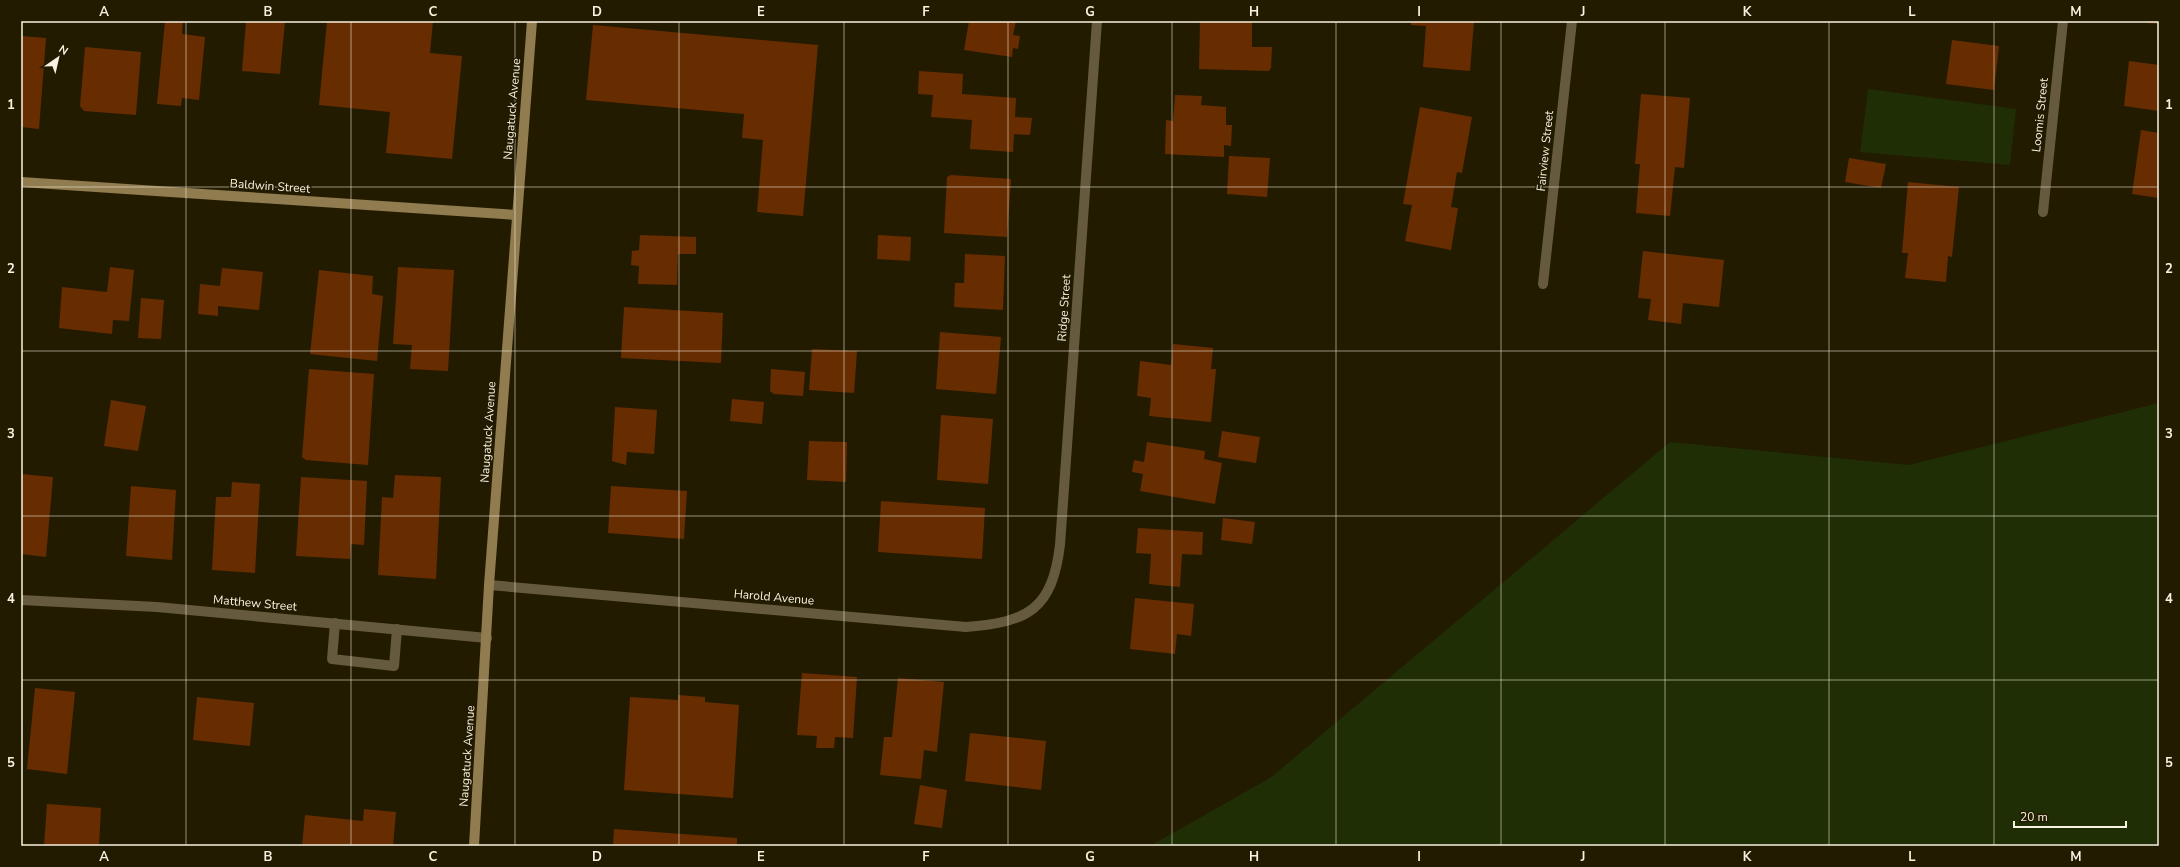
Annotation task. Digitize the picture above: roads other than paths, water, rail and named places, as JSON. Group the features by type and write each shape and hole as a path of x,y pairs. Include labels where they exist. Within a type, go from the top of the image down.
{"main road":[{"name":"Naugatuck Avenue","path":"474,846 489,585 532,21"},
{"name":"Baldwin Street","path":"21,182 517,215"}],"street":[{"name":"Ridge Street","path":"1047,595 1058,567 1060,545 1097,21"},
{"name":"Fairview Street","path":"1543,284 1572,21"},
{"name":"Loomis Street","path":"2043,212 2063,21"},
{"name":"Harold Avenue","path":"489,585 966,627 995,625 1012,620 1027,614 1047,595"},
{"name":"Matthew Street","path":"21,600 157,607 487,638"},
{"path":"335,623 332,659 394,666 397,629"}]}
